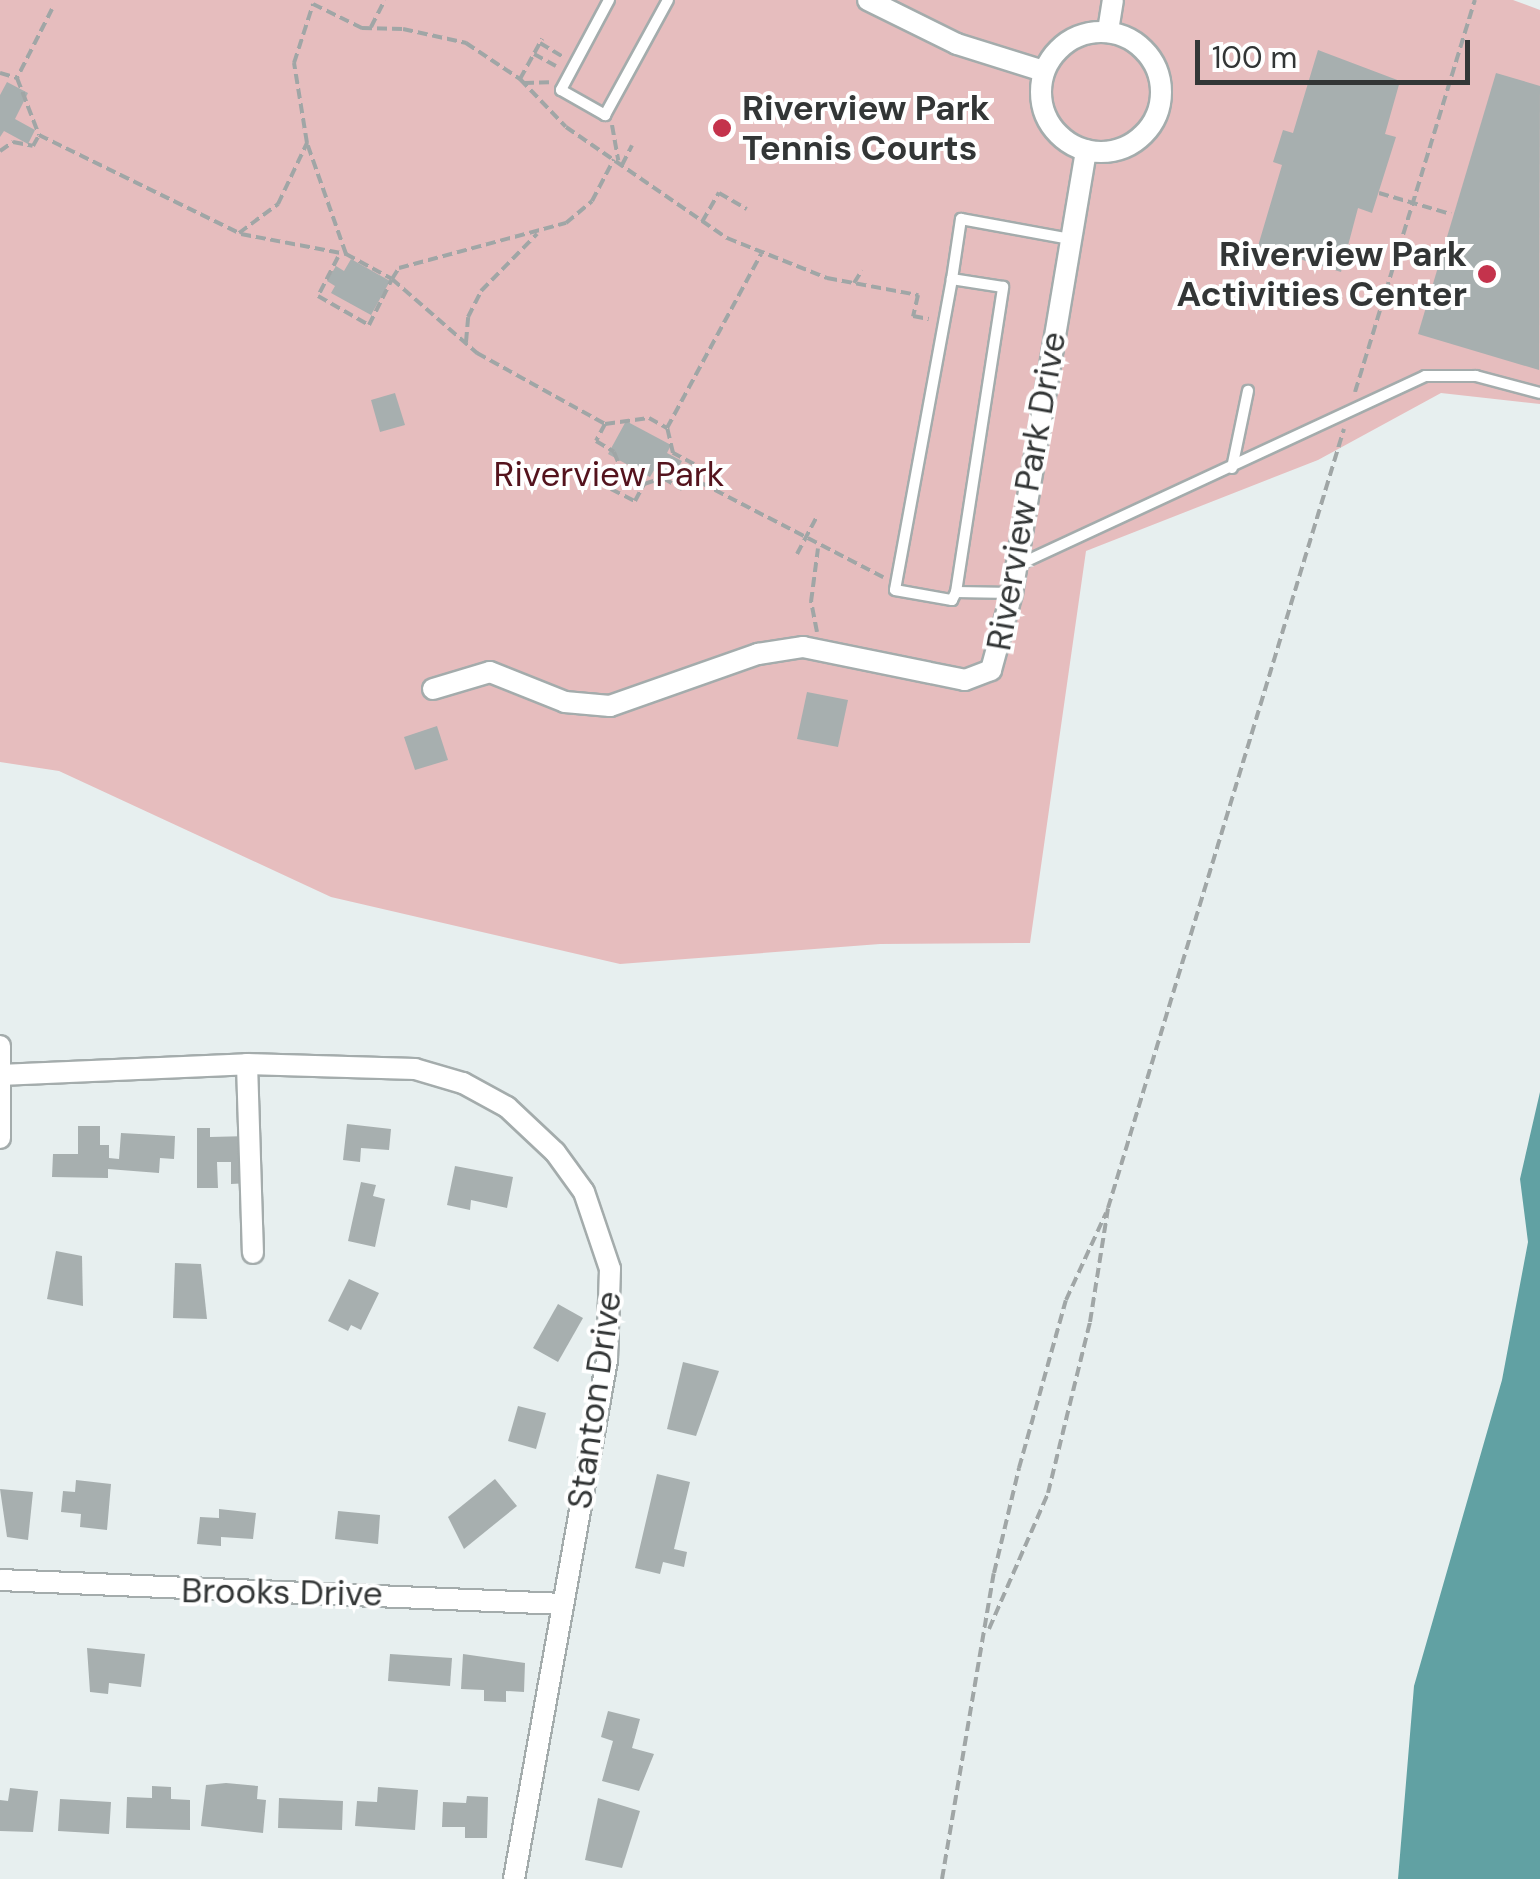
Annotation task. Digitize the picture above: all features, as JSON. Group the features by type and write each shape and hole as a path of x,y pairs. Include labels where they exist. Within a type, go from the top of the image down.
{"street":[{"path":"868,0 957,44 1044,70"},
{"path":"1108,32 1113,0"},
{"path":"1108,32 1127,37 1155,64 1161,103 1142,137 1124,148 1086,150 1067,142 1048,120 1040,90 1044,70 1068,40 1108,32"},
{"name":"Riverview Park Drive","path":"433,689 490,672 566,702 610,706 758,654 803,647 976,677 998,663 1086,150"},
{"path":"0,1046 0,1138"},
{"path":"247,1064 253,1253"},
{"name":"Stanton Drive","path":"1,1075 247,1064 390,1066 463,1083 518,1115 584,1192 603,1237 611,1308 514,1879"},
{"name":"Brooks Drive","path":"0,1580 563,1604"}],"lane":[{"path":"608,0 564,86 608,111 668,0"},
{"path":"952,279 1003,287 952,600 895,590 961,219 1070,239"},
{"path":"1017,565 1425,376 1476,376 1540,392"},
{"path":"1232,468 1248,390"},
{"path":"956,592 1012,593"}],"path":[{"path":"370,27 385,0"},
{"path":"942,1879 989,1629 994,1572 1046,1360 1108,1208 1476,0"},
{"path":"667,428 649,418 605,424 466,344 392,279 346,254 307,143 294,63 314,2 347,23 466,43 522,81 566,128 702,222 761,254 854,283 918,295 913,316 944,321"},
{"path":"52,9 16,78 39,135 239,233 338,257 346,254"},
{"path":"522,81 541,41 572,68"},
{"path":"534,54 572,68"},
{"path":"0,73 16,78"},
{"path":"522,81 564,86"},
{"path":"608,111 618,162"},
{"path":"0,151 14,142 32,146 39,135"},
{"path":"239,233 278,204 307,143"},
{"path":"338,257 318,296 369,325 400,268 541,231 586,208 632,145"},
{"path":"1379,192 1451,214"},
{"path":"702,222 719,193 747,209"},
{"path":"466,344 468,316 481,291 541,231"},
{"path":"605,424 596,441 614,452 620,467 611,489 635,502 644,484 663,478 682,488 694,464 673,453 667,428 761,254"},
{"path":"854,283 862,270"},
{"path":"688,476 870,574"},
{"path":"797,554 816,519"},
{"path":"818,548 811,602 826,654"},
{"path":"989,1629 1048,1493 1090,1322 1108,1208"}],"green space":[{"name":"Riverview Park","path":"0,0 1513,0 1540,10 1540,404 1441,393 1318,460 1086,551 1030,943 880,944 620,964 331,897 59,771 0,762"}],"water":[{"path":"1540,1092 1540,1879 1398,1879 1414,1686 1502,1380 1528,1242 1520,1179"}],"building":[{"path":"1318,50 1400,81 1385,134 1396,137 1372,213 1358,208 1341,272 1258,246 1282,165 1273,162 1283,130 1293,133"},
{"name":"Riverview Park Activities Center","path":"1496,73 1540,86 1539,370 1418,334"},
{"path":"7,82 28,93 15,119 35,130 28,144 4,131 0,137 0,95"},
{"path":"351,259 390,281 371,315 331,293 335,286 327,281 336,266 344,271"},
{"path":"395,393 405,425 380,432 371,400"},
{"path":"626,421 671,445 667,453 682,461 674,476 656,467 650,477 608,454"},
{"path":"807,692 848,700 838,747 797,739"},
{"path":"437,726 448,760 415,770 404,737"},
{"path":"347,1124 391,1129 389,1150 361,1148 360,1162 343,1160"},
{"path":"78,1126 100,1126 100,1145 109,1145 109,1158 119,1159 121,1133 175,1136 174,1159 160,1158 159,1173 108,1169 108,1178 52,1177 53,1154 78,1154"},
{"path":"197,1128 210,1128 210,1137 249,1136 250,1183 231,1184 231,1162 217,1162 218,1188 197,1188"},
{"path":"455,1166 513,1177 507,1208 471,1200 470,1210 447,1205"},
{"path":"361,1182 376,1185 373,1196 385,1199 375,1247 348,1241"},
{"path":"56,1251 82,1256 83,1306 47,1299"},
{"path":"175,1263 201,1264 207,1319 173,1318"},
{"path":"349,1279 379,1293 361,1330 351,1325 348,1331 328,1321"},
{"path":"558,1304 583,1318 558,1362 533,1348"},
{"path":"683,1362 719,1371 696,1436 667,1429"},
{"path":"518,1406 546,1413 536,1449 508,1441"},
{"path":"657,1474 690,1482 674,1549 687,1552 684,1567 663,1562 660,1574 635,1568"},
{"path":"495,1479 517,1506 464,1549 448,1517"},
{"path":"76,1480 111,1484 107,1530 80,1527 81,1514 61,1512 63,1491 75,1492"},
{"path":"0,1489 33,1492 28,1540 7,1537"},
{"path":"219,1509 256,1513 253,1539 221,1537 221,1546 197,1544 200,1517 219,1518"},
{"path":"338,1511 380,1515 378,1544 335,1539"},
{"path":"87,1648 145,1654 141,1687 109,1683 108,1694 90,1692"},
{"path":"390,1654 452,1658 450,1686 388,1681"},
{"path":"463,1654 525,1663 524,1692 506,1691 506,1702 484,1701 484,1690 461,1689"},
{"path":"608,1711 640,1719 632,1748 654,1754 639,1791 602,1781 613,1741 601,1737"},
{"path":"206,1785 258,1786 257,1799 266,1800 263,1833 201,1826"},
{"path":"152,1786 171,1787 171,1799 190,1800 190,1830 126,1828 127,1797 152,1798"},
{"path":"378,1787 418,1790 415,1830 355,1826 357,1801 377,1802"},
{"path":"10,1788 38,1791 33,1832 0,1831 0,1800 8,1801"},
{"path":"467,1796 488,1797 487,1838 465,1838 465,1827 442,1827 443,1802 466,1803"},
{"path":"279,1798 343,1801 342,1830 278,1828"},
{"path":"598,1798 640,1811 622,1868 585,1860"},
{"path":"60,1799 111,1802 109,1834 58,1831"}],"place":[{"name":"Riverview Park Tennis Courts","path":"722,128"},
{"name":"Riverview Park Activities Center","path":"1487,274"}]}
